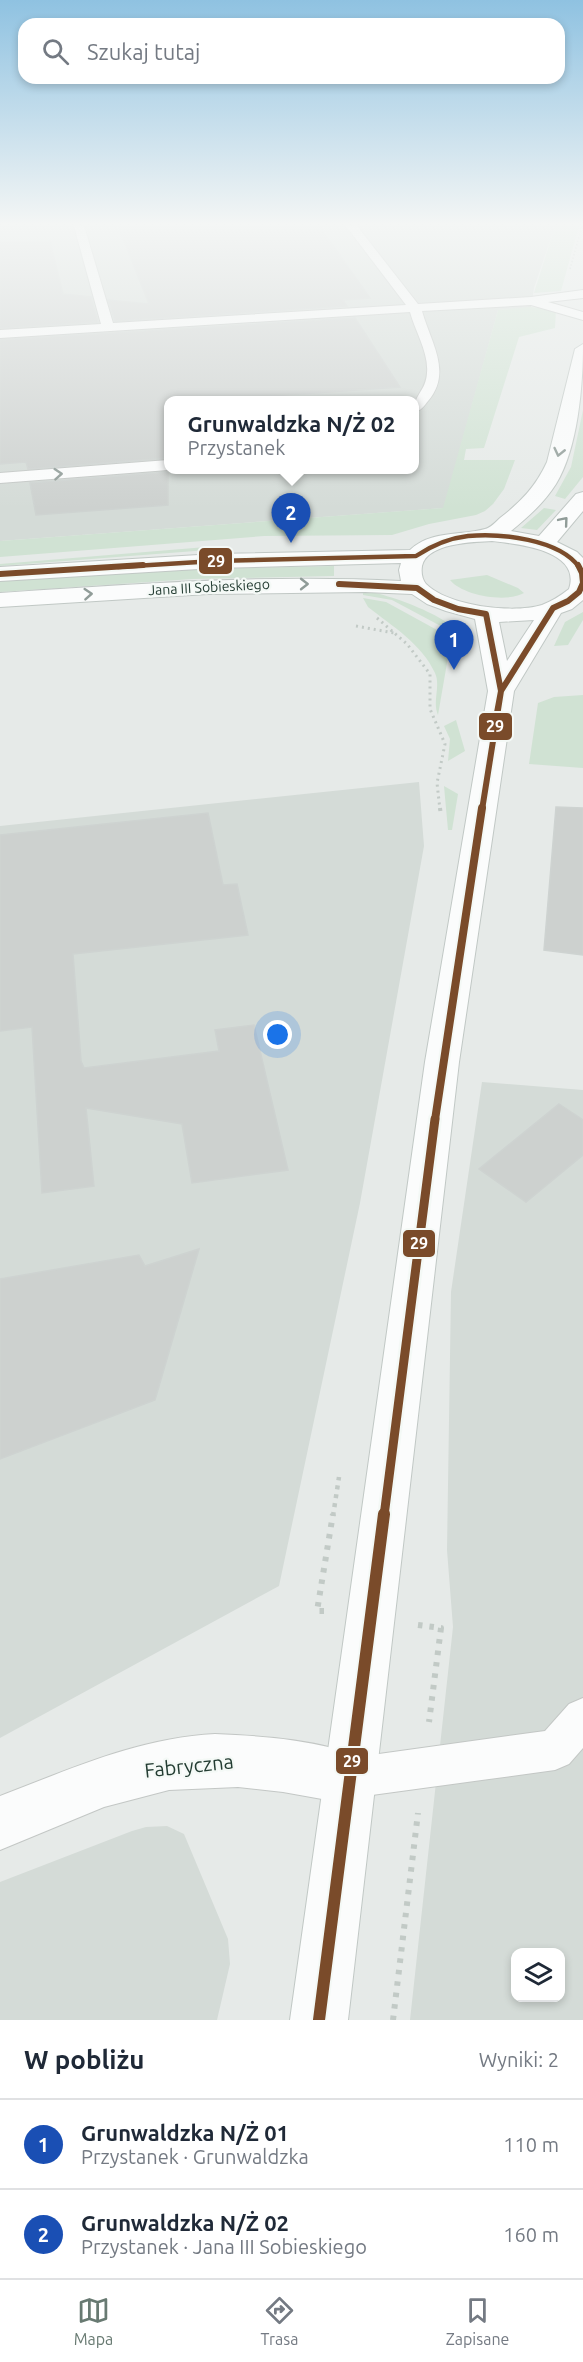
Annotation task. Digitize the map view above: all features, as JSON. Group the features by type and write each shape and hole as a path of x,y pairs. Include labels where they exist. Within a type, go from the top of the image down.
{"street":[{"path":"492,535 532,503 544,490 552,475 583,349"},
{"path":"544,544 583,498"},
{"path":"492,535 519,537 544,544 579,564 583,583 579,592 568,601 553,608 510,615 458,609 434,600 417,588 410,577 410,566 416,556 429,547 447,540 492,535"},
{"name":"Jana III Sobieskiego","path":"0,574 215,561 416,556"},
{"name":"Jana III Sobieskiego","path":"0,600 272,584 359,584 417,588"},
{"path":"501,691 553,608"},
{"path":"319,2020 445,1042 501,691 486,614"},
{"name":"Fabryczna","path":"0,1823 127,1774 169,1764 244,1760 279,1763 350,1778"}],"lane":[{"path":"106,320 108,328"},
{"path":"0,334 233,320"},
{"path":"417,320 436,367 435,379 429,391 419,402"},
{"path":"0,478 164,465"},
{"path":"350,1778 555,1750 583,1718"}],"path":[{"path":"370,613 397,634 430,674 430,709 445,744 437,783"},
{"path":"357,626 397,634"},
{"path":"326,1611 317,1611 340,1474"},
{"path":"429,1627 441,1628 434,1683"},
{"path":"393,2020 414,1845"}],"shaded area":[{"path":"0,320 495,320 444,508 0,541"},
{"path":"419,782 424,846 360,1203 279,1586 0,1738 0,826"},
{"path":"482,1082 583,1090 583,2020 410,2020 453,1627 447,1550 451,1292"},
{"path":"167,1826 184,1834 228,1939 230,1964 217,2020 0,2020 0,1882 132,1831 146,1827"}],"green space":[{"path":"495,320 555,320 555,328 519,337 484,448 466,449 464,460 515,460 504,489 493,504 476,515 429,524 392,535 264,536 0,557 0,541 443,508"},
{"path":"583,410 583,477 565,499 555,496 571,467"},
{"path":"544,508 556,510 537,530 521,528"},
{"path":"206,547 208,550 0,566 0,564"},
{"path":"334,566 334,576 193,579 0,592 0,581 197,569"},
{"path":"487,575 518,588 524,593 497,598 485,596 456,586 450,580"},
{"path":"363,591 388,596 434,615 448,623 465,639 392,600 363,595"},
{"path":"363,598 386,602 448,636 451,640 438,715 436,710 437,678 429,663 406,636 368,607"},
{"path":"583,612 583,620 568,645 554,646 565,622"},
{"path":"583,695 583,768 529,764 538,703 554,697"},
{"path":"456,720 465,751 448,761 450,739 444,726"},
{"path":"444,786 458,794 452,830 448,830"}],"building":[{"path":"0,320 98,322 0,328"},
{"path":"318,320 356,320 400,387 270,396 164,396 164,458 28,469 26,462 0,464 0,340"},
{"path":"164,472 168,474 168,505 36,515 30,483"},
{"path":"556,807 583,808 583,955 544,950"},
{"path":"208,813 223,885 237,884 248,935 73,954 81,1061 84,1068 219,1051 215,1030 254,1025 288,1170 192,1183 182,1124 86,1108 94,1186 42,1193 32,1027 0,1031 0,835"},
{"path":"559,1104 583,1120 583,1155 526,1202 479,1169"},
{"path":"199,1249 155,1400 0,1459 0,1279 139,1255 145,1266"}],"transit line":[{"name":"29","path":"0,574 215,561 416,556 429,547 468,536 519,538 544,544 567,556 577,564 582,573 583,583 579,592 568,601 553,608 501,691 442,1062 319,2020"},
{"name":"29","path":"339,584 417,588 434,600 458,609 486,614 501,691 496,718"}],"place":[{"name":"Grunwaldzka N/Ż 02","path":"291,543"},
{"name":"Grunwaldzka N/Ż 01","path":"454,670"}]}
